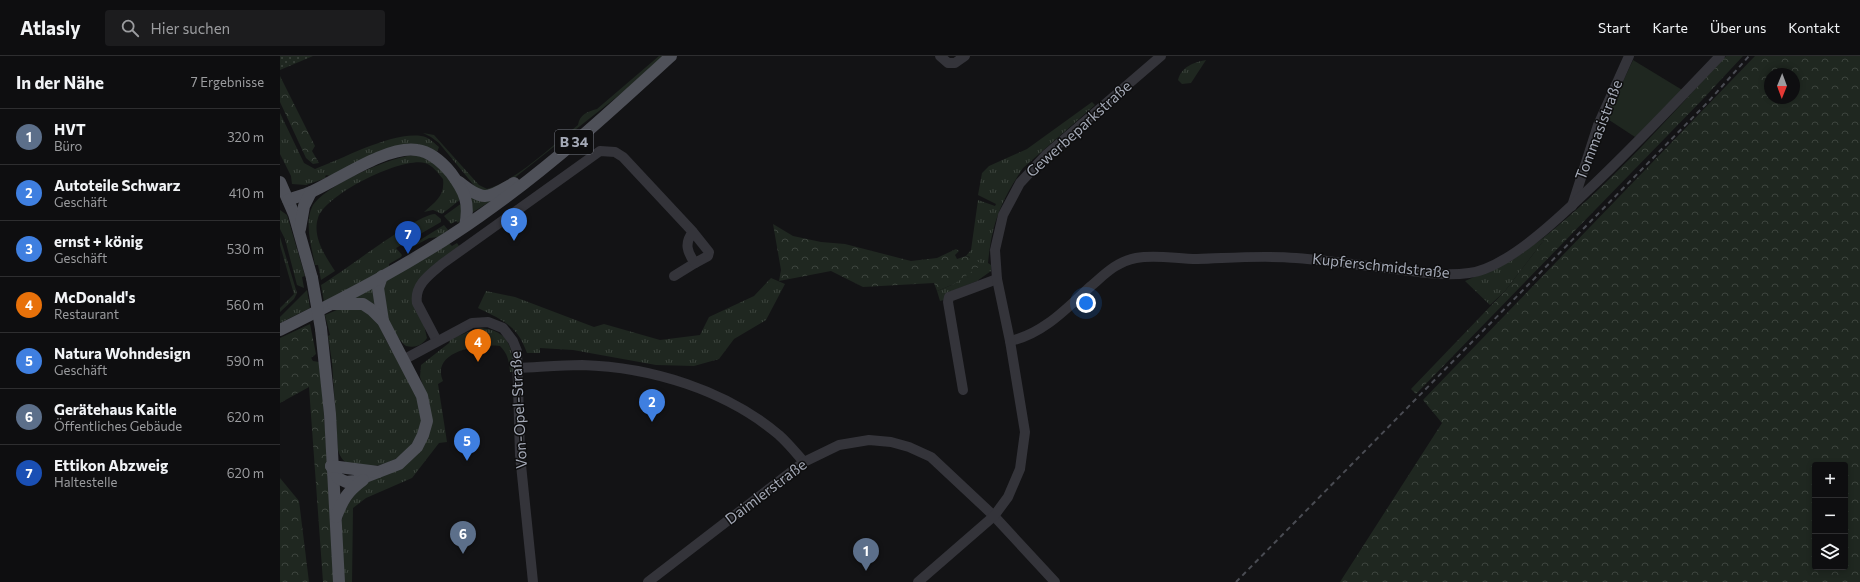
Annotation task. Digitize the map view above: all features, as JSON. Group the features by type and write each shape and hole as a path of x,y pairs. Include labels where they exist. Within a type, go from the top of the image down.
{"main road":[{"name":"B 34","path":"280,330 382,276 456,232 538,173 610,112 671,56"},
{"path":"288,200 311,192 368,162 407,150 426,152 442,163 456,179 472,192 485,197 492,196 514,183 538,173"},
{"path":"456,179 468,203 456,232"},
{"path":"280,182 299,231 312,278 321,329 330,414 331,466 339,582"},
{"path":"299,231 304,206 311,192"},
{"path":"382,276 378,288 382,321"},
{"path":"330,304 363,304 372,310 382,321 422,396 427,421 423,435 417,447 407,458 400,464 364,479 348,491 343,499 334,522"},
{"path":"331,466 378,472"},
{"path":"331,466 338,478 346,482 364,479"}],"street":[{"path":"940,56 948,63 955,63 965,56"},
{"name":"Gewerbeparkstraße","path":"994,516 1008,497 1020,469 1025,432 1010,341 997,279 995,250 997,233 1003,215 1020,183 1047,154 1161,56"},
{"name":"Tommasistraße","path":"1572,206 1598,125 1629,56"},
{"name":"Kupferschmidstraße","path":"1010,341 1031,334 1056,317 1115,265 1135,258 1154,256 1196,259 1256,256 1295,258 1438,274 1471,274 1508,256 1539,235 1572,206 1638,142 1720,56"},
{"path":"437,341 417,303 416,297 424,279 442,264 600,151 615,152 623,157 693,232 709,252 708,256 674,276"},
{"path":"693,232 689,237 687,250 695,263"},
{"path":"963,390 948,302 949,297 997,279"},
{"name":"Von-Opel-Straße","path":"403,360 472,322 483,321 493,323 503,328 514,341 517,351 518,368 520,455 533,582"},
{"path":"518,368 582,365 633,370 678,381 742,410 779,436 804,462"},
{"name":"Daimlerstraße","path":"648,582 804,462 839,446 869,440 891,442 909,447 932,457 994,516 1055,582"},
{"path":"918,582 994,516"}],"green space":[{"path":"280,56 313,56 280,70"},
{"path":"659,56 663,56 623,92 499,190 489,193 477,189 439,143 423,133 434,135 479,185 487,189 498,185 534,162 578,125 582,116 587,112 597,109"},
{"path":"1726,56 1743,56 1416,394 1411,389 1505,291 1544,240 1543,238 1592,196 1660,127"},
{"path":"1755,56 1860,56 1860,582 1340,582 1442,423 1423,400"},
{"path":"1206,60 1191,83 1182,84 1178,80 1185,68 1197,62"},
{"path":"1633,60 1684,91 1635,137 1606,118"},
{"path":"280,76 315,146 312,151 319,163 313,164 306,158 280,102"},
{"path":"1092,102 1095,105 1023,168 1015,180 1003,202 995,224 988,263 991,265 991,271 977,281 947,293 944,300 940,301 937,291 954,284 970,257 966,256 971,250 978,200 995,206 996,204 978,195 982,173 989,166 1027,149"},
{"path":"280,113 304,163 315,169 368,147 396,138 421,136 431,140 439,147 437,152 416,146 329,176 327,175 325,176 326,178 306,185 292,184 291,176 280,154"},
{"path":"414,155 422,157 437,165 448,177 461,199 442,214 433,210 424,212 439,198 443,190 443,179 432,167 425,163 414,163 383,171 349,188 324,208 318,218 317,232 320,246 335,271 321,280 318,265 315,265 309,236 309,221 312,207 329,190 358,174 389,161"},
{"path":"471,196 494,199 470,214"},
{"path":"462,203 461,219 458,223 456,221 451,224 444,216"},
{"path":"280,210 287,215 305,276 302,277 304,288 297,285 285,239 280,229"},
{"path":"435,214 441,219 441,222 396,248 402,255 389,264 389,267 324,302 321,285 413,223"},
{"path":"773,224 793,236 821,242 845,244 911,261 937,258 956,249 959,251 955,255 957,259 966,256 983,264 954,284 937,291 934,283 863,287 831,271 779,281 781,270"},
{"path":"444,225 448,230 439,237 429,238 409,249 409,247"},
{"path":"280,237 297,293 294,299 280,312 280,308 294,294 280,245"},
{"path":"1543,238 1544,240 1505,291 1490,305 1465,281 1511,261"},
{"path":"449,243 452,246 457,243 459,246 415,287 427,338 418,346 406,346 398,337 383,310 380,298 386,280"},
{"path":"771,278 785,284 766,320 734,339 719,359 694,366 656,365 573,350 540,348 540,353 527,353 519,336 514,330 502,321 478,308 486,291 515,297 594,327 604,324 660,340 700,335 709,317 754,296"},
{"path":"374,286 378,312 349,300"},
{"path":"307,290 310,308 280,323 280,317"},
{"path":"344,307 359,307 376,320 414,390 421,411 422,420 420,430 415,440 402,455 383,464 363,466 350,464 344,461 338,450 332,362 328,336 330,335 325,315"},
{"path":"310,324 316,354 311,358 313,361 319,362 323,400 335,582 323,582 309,387 280,403 280,338"},
{"path":"479,328 497,332 507,341 512,354 514,372 510,372 508,358 500,346 481,346 459,351 450,356 444,362 441,371 443,381 438,384 447,442 439,443 412,478 366,498 353,508 352,582 343,582 341,531 342,518 346,506 352,495 366,482 408,463 430,405 420,377 421,365 449,343 450,339"},
{"path":"280,478 299,501 309,582 280,582"}],"railway":[{"path":"1236,582 1708,102 1749,56"}],"place":[{"name":"ernst + könig","path":"514,241"},
{"name":"Ettikon Abzweig","path":"408,254"},
{"name":"McDonald's","path":"478,362"},
{"name":"Autoteile Schwarz","path":"652,422"},
{"name":"Natura Wohndesign","path":"467,461"},
{"name":"Gerätehaus Kaitle","path":"463,554"},
{"name":"HVT","path":"866,571"}]}
